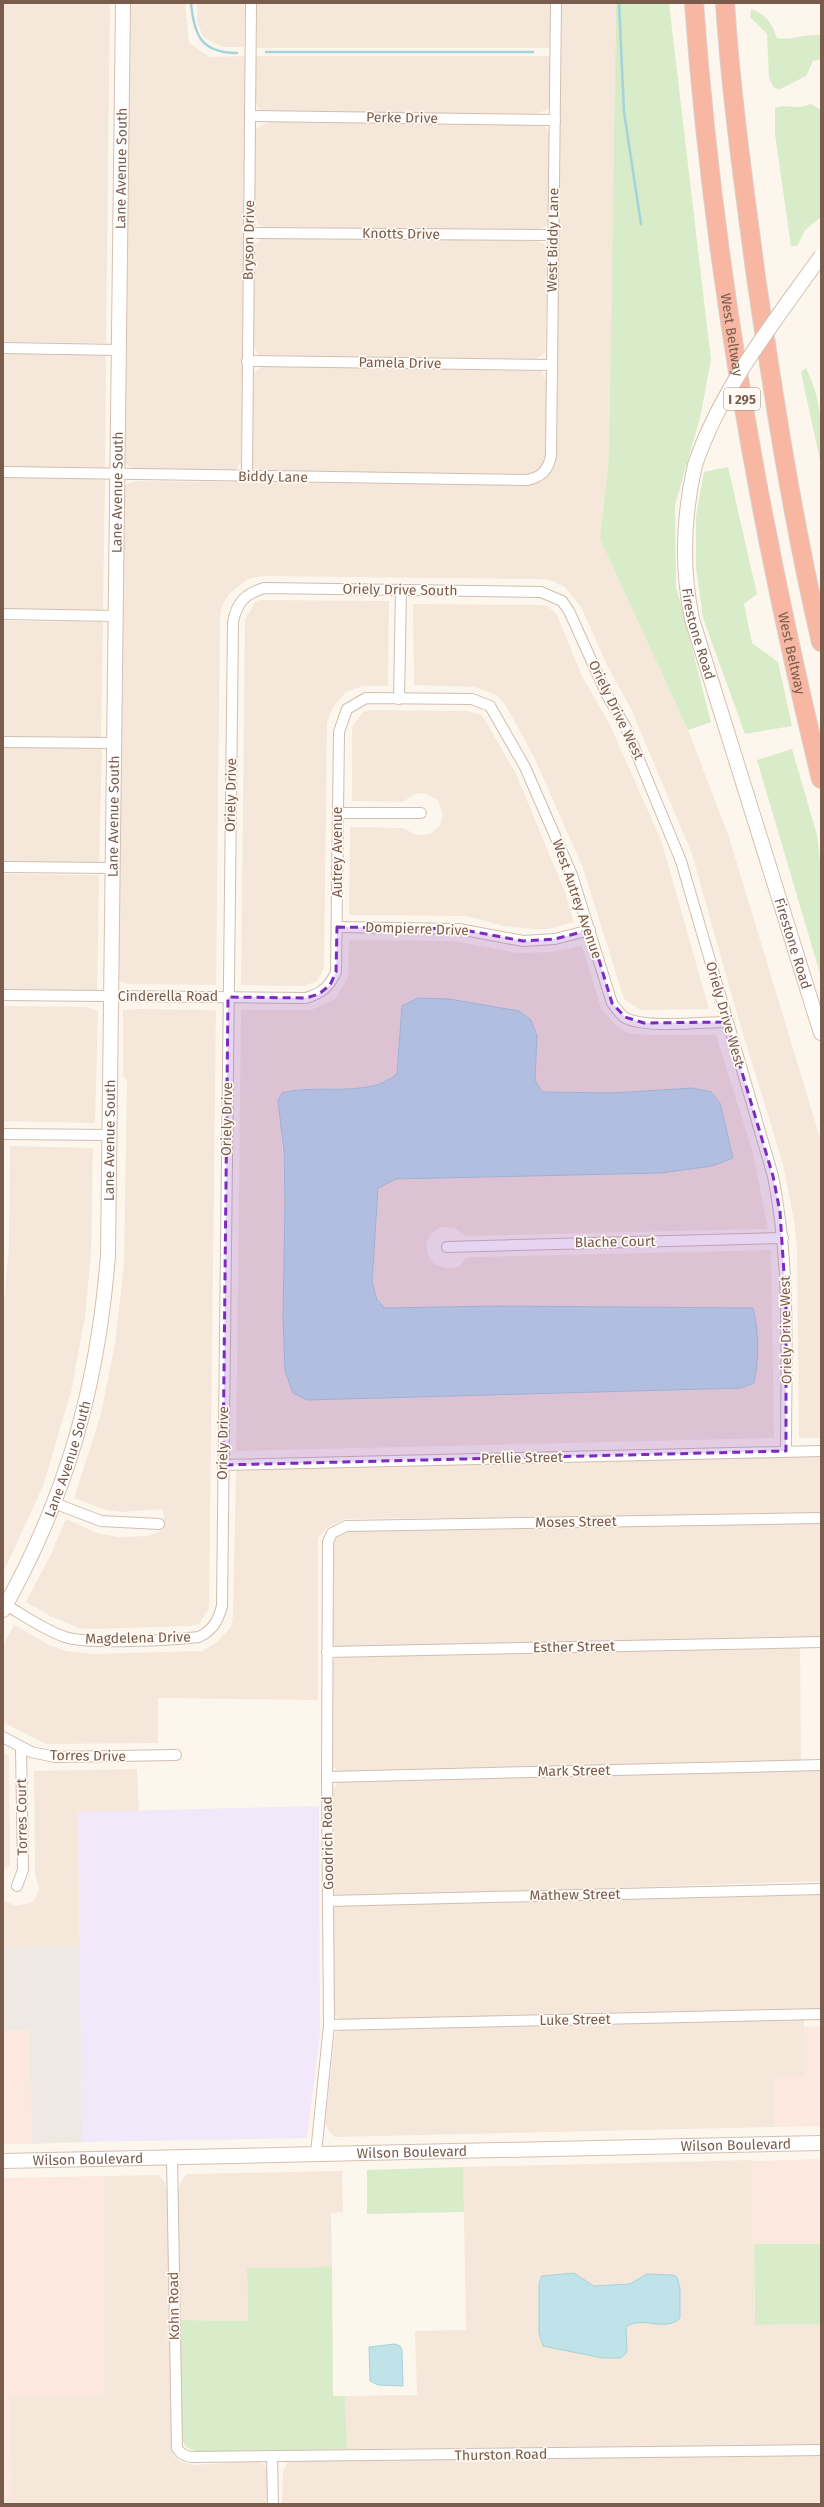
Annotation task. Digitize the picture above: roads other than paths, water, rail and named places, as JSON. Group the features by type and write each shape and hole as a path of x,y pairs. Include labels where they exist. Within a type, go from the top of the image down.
{"highway":[{"name":"West Beltway","path":"694,8 711,180 744,411 779,595 821,780"},
{"name":"I 295","path":"725,8 743,181 768,364 782,450 821,642"}],"street":[{"name":"Lane Avenue South","path":"5,1608 54,1503 82,1421 99,1341 108,1254 123,3"},
{"name":"Bryson Drive","path":"246,476 251,3"},
{"name":"West Biddy Lane","path":"542,474 548,466 551,456 556,3"},
{"name":"Perke Drive","path":"250,116 555,120"},
{"name":"Knotts Drive","path":"249,232 553,235"},
{"name":"Firestone Road","path":"821,256 729,390 705,436 695,464 688,495 684,538 684,564 692,619 821,1033"},
{"path":"3,348 119,350"},
{"name":"Pamela Drive","path":"247,361 552,365"},
{"name":"Biddy Lane","path":"3,472 117,475 527,480 542,474"},
{"name":"Oriely Drive South","path":"239,602 250,593 264,588 541,592 562,601"},
{"path":"399,699 401,590"},
{"name":"Oriely Drive West","path":"562,601 569,611 607,695 626,728 667,821 681,861 773,1176 783,1238 786,1304 786,1451"},
{"name":"Oriely Drive","path":"206,1633 219,1619 222,1606 233,622 239,602"},
{"path":"3,614 116,616"},
{"name":"Autrey Avenue","path":"330,985 336,972 339,732 342,718 347,709 366,698 399,699"},
{"name":"West Autrey Avenue","path":"399,699 472,699 490,706 525,767 572,875 612,1003 625,1017 644,1023 727,1022"},
{"path":"3,742 114,743"},
{"path":"338,813 422,813"},
{"path":"3,867 113,868"},
{"name":"Dompierre Drive","path":"337,927 459,928 523,941 555,939 590,930"},
{"name":"Cinderella Road","path":"3,995 306,998 319,994 330,985"},
{"path":"3,1134 110,1135"},
{"name":"Blache Court","path":"447,1246 783,1238"},
{"name":"Prellie Street","path":"223,1465 821,1451"},
{"path":"54,1503 102,1521 159,1524"},
{"name":"Moses Street","path":"332,1533 346,1526 821,1518"},
{"name":"Goodrich Road","path":"316,2153 329,2025 327,1652 328,1542 332,1533"},
{"name":"Magdelena Drive","path":"5,1608 52,1631 76,1639 189,1638 206,1633"},
{"name":"Esther Street","path":"327,1652 821,1642"},
{"name":"Torres Drive","path":"3,1737 22,1747 56,1757 176,1755"},
{"name":"Torres Court","path":"17,1886 23,1870 22,1747"},
{"name":"Mark Street","path":"327,1777 821,1765"},
{"name":"Mathew Street","path":"328,1901 821,1890"},
{"name":"Luke Street","path":"329,2025 821,2014"},
{"name":"Wilson Boulevard","path":"3,2161 821,2142"},
{"name":"Kohn Road","path":"172,2157 175,2400 177,2448 182,2454"},
{"name":"Thurston Road","path":"182,2454 190,2457 821,2450"},
{"path":"272,2456 273,2504"}],"water":[{"path":"418,998 449,999 519,1011 531,1020 537,1036 535,1080 542,1092 614,1093 692,1088 711,1092 720,1103 733,1158 712,1166 661,1173 396,1179 378,1188 372,1282 377,1300 385,1308 497,1306 753,1308 758,1346 754,1383 741,1388 307,1400 293,1393 285,1371 283,1318 285,1203 284,1152 278,1101 282,1093 296,1090 341,1089 371,1086 385,1082 397,1074 402,1006"},
{"path":"574,2273 594,2286 630,2284 647,2274 673,2275 677,2277 680,2288 680,2318 668,2324 639,2323 626,2327 627,2352 621,2358 603,2358 543,2346 539,2333 539,2283 542,2276"},
{"path":"395,2344 400,2346 402,2350 403,2386 378,2385 370,2381 369,2347"}],"waterway":[{"path":"191,3 197,33 207,46 215,50 237,53"},
{"path":"619,3 624,112 641,224"},
{"path":"266,52 533,52"}]}
